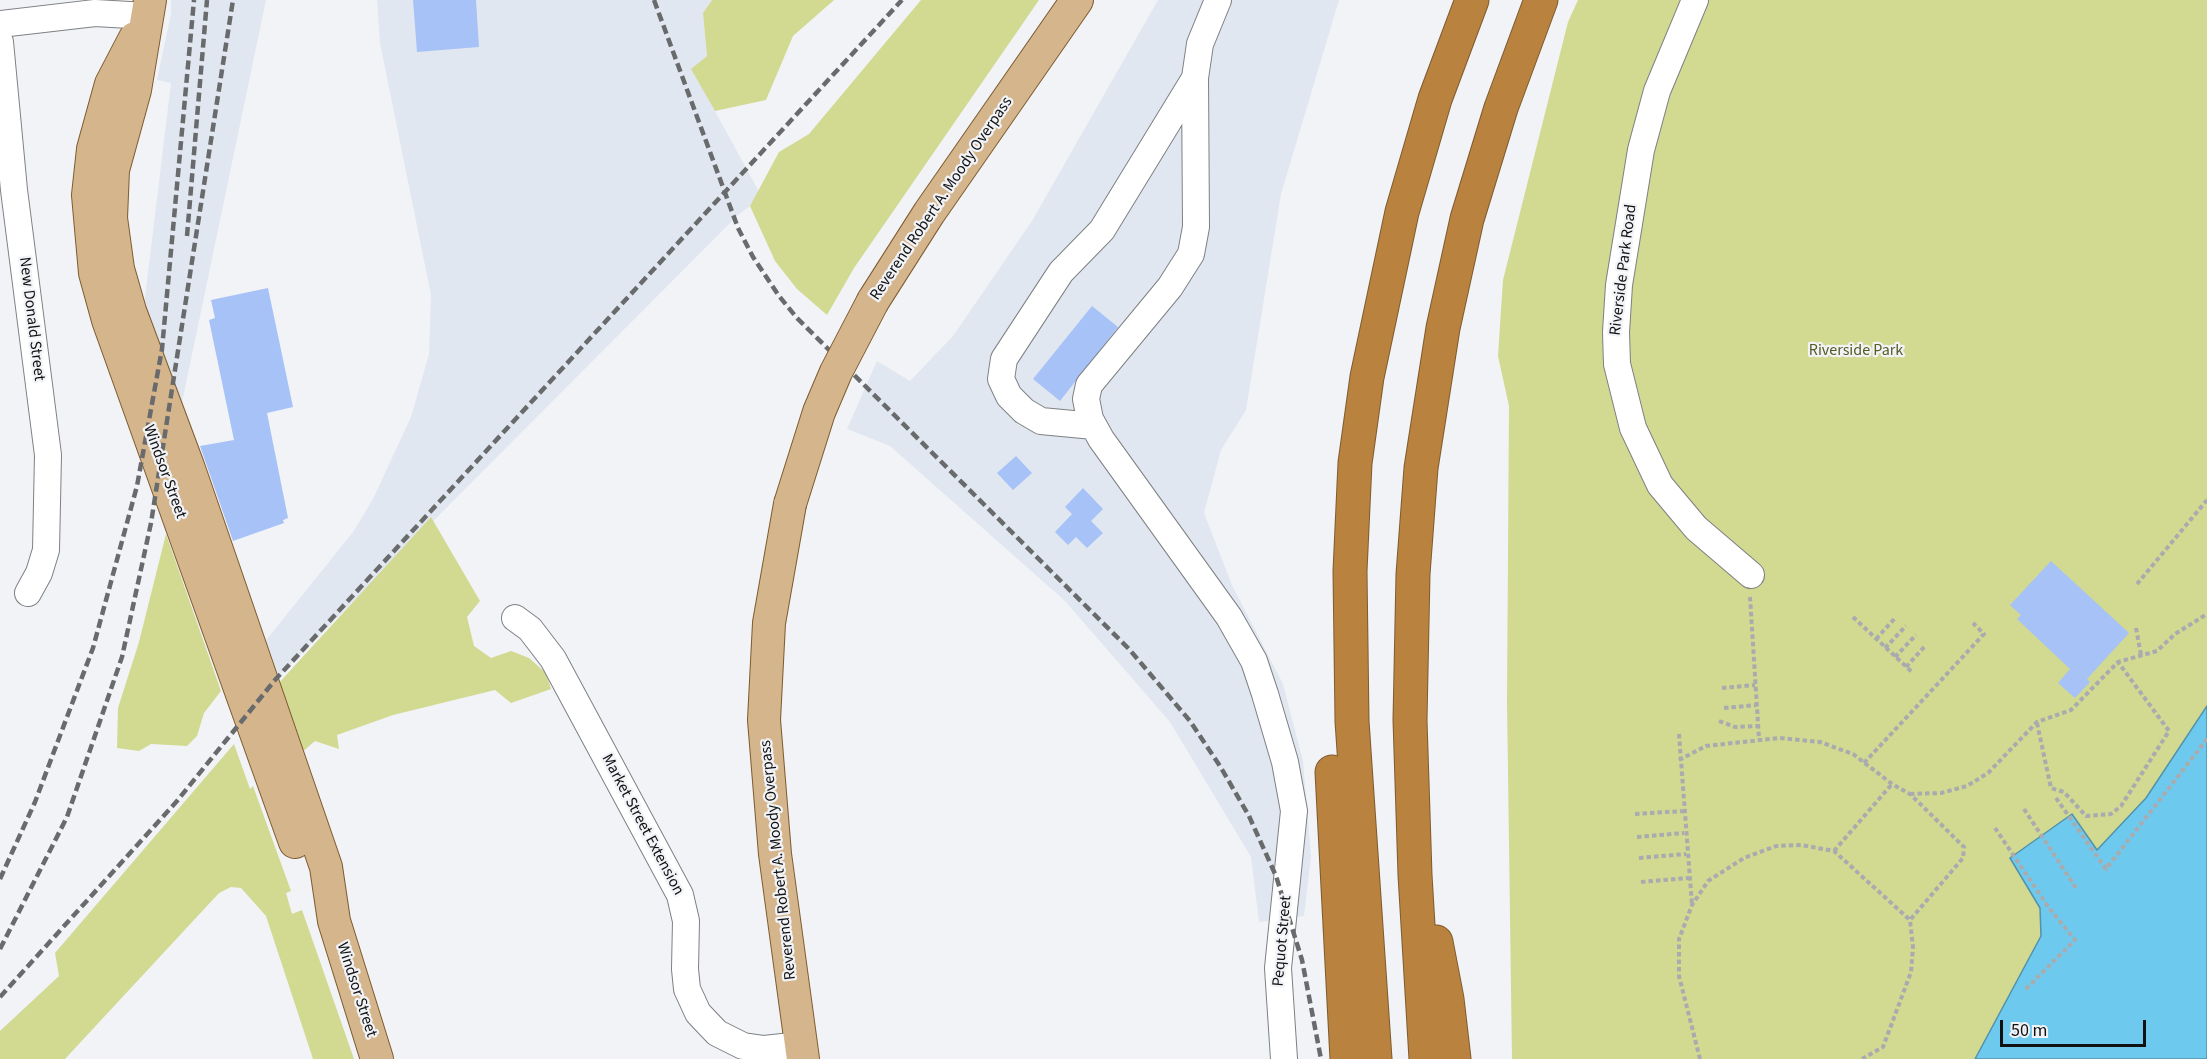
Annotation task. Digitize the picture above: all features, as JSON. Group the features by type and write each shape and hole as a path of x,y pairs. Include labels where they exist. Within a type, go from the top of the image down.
{"highway":[{"path":"1375,1059 1354,767 1350,620 1355,463 1379,312 1413,171 1472,0"},
{"path":"1426,1059 1415,875 1411,656 1416,534 1427,426 1450,288 1476,186 1504,98 1541,0"},
{"path":"1347,1059 1330,730 1333,685 1350,620"},
{"path":"1415,875 1442,967 1454,1059"}],"main road":[{"name":"Reverend Robert A. Moody Overpass","path":"802,1052 775,854 764,730 769,623 790,504 819,412 836,372 873,301 929,213 1077,0"},
{"name":"Windsor Street","path":"148,8 111,84 93,149 88,195 91,248 108,320 226,610 306,873 334,921 377,1059"}],"street":[{"path":"1195,78 1102,230 1061,272 1004,359 1001,379 1009,396 1024,411 1041,421 1094,426 1086,399 1089,385 1150,312 1191,254 1196,228 1195,78 1200,44 1218,0"},
{"name":"Riverside Park Road","path":"1695,0 1663,74 1641,150 1619,285 1616,332 1617,364 1633,428 1660,484 1696,528 1753,583"},
{"path":"0,24 148,8"},
{"name":"New Donald Street","path":"0,42 14,190 48,455 46,550 39,573 28,593"},
{"name":"Pequot Street","path":"1094,426 1229,617 1254,661 1285,762 1293,801 1291,859 1278,968 1284,1059"},
{"name":"Market Street Extension","path":"515,618 530,629 553,659 680,895 686,921 684,969 687,989 698,1013 717,1033 743,1046 802,1052"}],"path":[{"path":"2137,584 2207,500"},
{"path":"1753,583 1748,599 1759,739"},
{"path":"1910,794 1941,793 1967,786 1988,773 2037,723 2071,710 2118,662 2157,651 2175,634 2207,614"},
{"path":"1853,617 1913,673"},
{"path":"1876,639 1896,617"},
{"path":"1864,764 1984,634 1973,623"},
{"path":"1885,648 1906,626"},
{"path":"2136,628 2141,655"},
{"path":"1895,657 1916,634"},
{"path":"1906,667 1926,645"},
{"path":"2037,723 2051,788 2064,792 2086,816 2111,814 2121,806 2169,731 2118,662"},
{"path":"1722,688 1755,685"},
{"path":"1724,708 1757,705"},
{"path":"1719,721 1735,727 1758,726"},
{"path":"1679,734 1684,832 1692,905"},
{"path":"1680,760 1706,746 1779,738 1820,742 1853,754 1892,784 1910,794 1964,847 1963,858 1911,920"},
{"path":"2056,798 2106,869 2207,739"},
{"path":"1834,851 1892,784"},
{"path":"2024,809 2076,888"},
{"path":"1635,814 1683,811"},
{"path":"1995,828 2049,908 2075,940 2024,992"},
{"path":"1637,837 1684,832"},
{"path":"1700,1059 1679,976 1678,939 1692,905 1708,881 1744,858 1776,846 1801,845 1834,851 1911,920 1913,947 1911,972 1883,1047 1862,1059"},
{"path":"1639,858 1686,854"},
{"path":"1641,882 1688,878"}],"shaded area":[{"path":"171,0 266,0 180,412 143,314 171,83 157,80 171,14"},
{"path":"377,0 712,0 703,13 707,56 692,69 762,197 738,215 275,680 263,644 353,532 373,499 411,417 429,354 431,295 380,43"},
{"path":"1158,0 1339,0 1281,194 1246,410 1221,450 1204,513 1232,585 1283,684 1303,761 1311,856 1304,916 1259,922 1251,857 1170,722 1065,601 890,446 847,429 877,361 910,381 953,336 1032,221"}],"green space":[{"path":"712,0 834,0 793,36 766,100 715,111 691,69 707,56 703,13"},
{"path":"921,0 1039,0 854,268 827,315 797,289 775,261 750,206 779,152 809,134"},
{"name":"Riverside Park","path":"1578,0 2207,0 2207,706 2146,798 2097,851 2010,858 2040,908 2041,936 1975,1059 1512,1059 1507,701 1509,406 1498,356 1503,280 1568,22"},
{"path":"431,517 480,601 467,617 474,646 491,658 511,651 529,658 546,673 551,689 511,703 495,690 393,715 337,735 339,749 315,741 301,753 277,685"},
{"path":"166,534 221,691 204,713 197,736 187,746 151,744 139,751 117,748 118,708 139,642"},
{"path":"234,744 250,789 253,786 291,891 286,893 292,914 302,910 354,1059 313,1059 266,916 241,888 231,887 219,893 65,1059 0,1059 0,1031 59,976 55,953"}],"water":[{"path":"2207,706 2207,1059 1975,1059 2041,936 2040,908 2010,858 2072,814 2097,850 2146,798"}],"building":[{"path":"413,0 476,0 479,47 417,52"},
{"path":"268,288 293,407 267,413 288,518 283,520 284,523 233,541 200,446 234,440 209,320 215,318 211,300"},
{"path":"1092,306 1118,327 1060,401 1033,379"},
{"path":"1016,456 1032,473 1013,490 997,473"},
{"path":"1083,488 1103,509 1091,521 1103,533 1087,548 1076,537 1068,545 1055,532 1072,514 1065,507"},
{"path":"2051,561 2129,633 2087,679 2090,682 2075,698 2058,683 2070,669 2017,619 2021,615 2010,605"}],"railway":[{"path":"0,879 35,802 93,648 137,486 162,349 194,0"},
{"path":"187,236 207,0"},
{"path":"0,949 67,817 122,657 151,523 233,0"},
{"path":"654,0 738,228 753,257 779,296 797,318 1129,649 1190,721 1220,766 1249,816 1276,876 1302,960 1321,1059"},
{"path":"0,997 177,801 275,680 902,0"}]}
